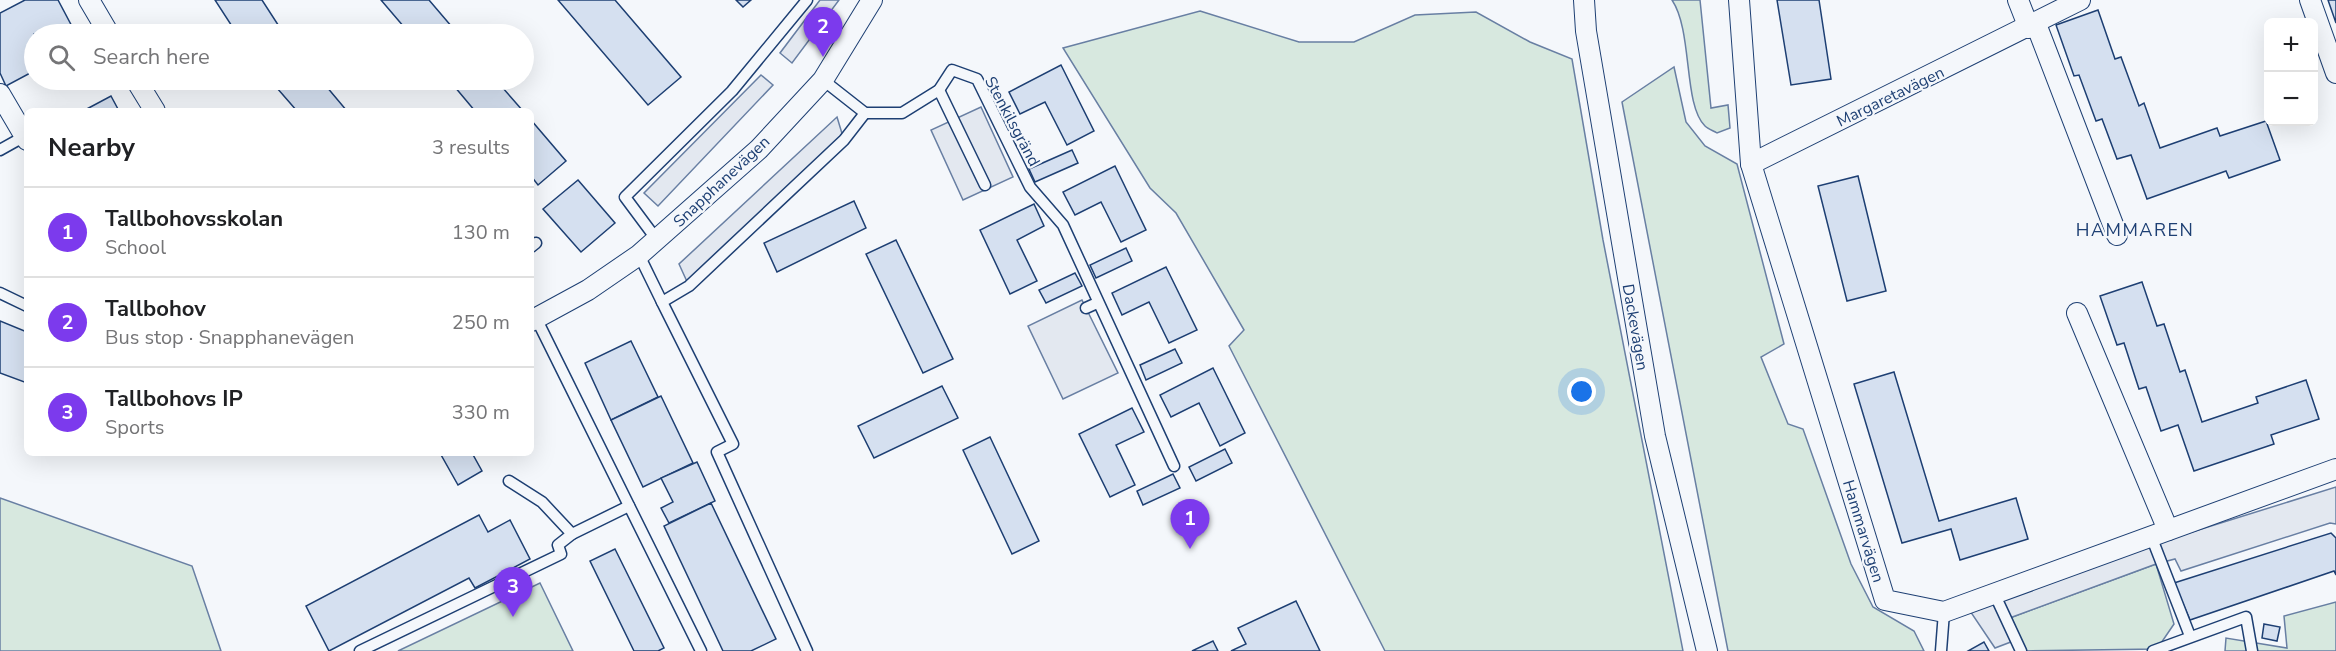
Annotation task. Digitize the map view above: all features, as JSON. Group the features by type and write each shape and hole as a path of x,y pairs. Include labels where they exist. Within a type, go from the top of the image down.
{"street":[{"path":"89,0 104,24"},
{"name":"Snapphanevägen","path":"534,321 639,255 759,149 823,80 872,0"},
{"name":"Dackevägen","path":"1584,0 1586,31 1655,436 1707,651"},
{"name":"Hammarvägen","path":"1739,0 1751,164 1885,600 1944,612"},
{"path":"2018,0 2032,26 2117,235"},
{"name":"Margaretavägen","path":"1751,164 2032,26 2080,0"},
{"path":"2310,0 2336,74"},
{"path":"142,90 153,108"},
{"path":"0,94 24,135"},
{"path":"2077,313 2160,533"},
{"path":"1944,612 2336,469"}],"lane":[{"path":"657,240 625,197 732,91 807,0"},
{"name":"Stenkilsgränd","path":"865,113 902,113 939,90 951,70 978,79 1030,187 1063,225 1097,303"},
{"path":"662,302 689,286 844,140 865,113 823,80"},
{"path":"939,90 985,185"},
{"path":"0,150 24,139"},
{"path":"639,255 733,444 717,452 807,651"},
{"path":"0,293 24,305"},
{"path":"1086,308 1097,303 1174,466"},
{"path":"534,321 702,651"},
{"path":"509,481 542,502 572,534"},
{"path":"360,651 561,554 558,544 572,534 629,506"},
{"path":"2160,533 2190,636"},
{"path":"1994,593 2021,651"},
{"path":"1941,651 1944,612"},
{"path":"2153,651 2246,617 2252,651"}],"shaded area":[{"path":"820,0 839,0 792,63 780,53"},
{"path":"1672,0 1700,0 1711,108 1728,105 1730,128 1717,133 1705,126 1698,116 1690,85 1683,30 1679,13"},
{"path":"1200,11 1299,42 1354,42 1415,15 1476,12 1530,42 1572,59 1603,240 1683,651 1385,651 1229,346 1244,330 1176,213 1150,188 1063,48"},
{"path":"1674,67 1686,122 1705,146 1737,164 1784,344 1761,357 1788,424 1803,429 1851,564 1873,607 1914,631 1924,651 1728,651 1622,102"},
{"path":"761,75 773,85 658,206 644,193"},
{"path":"981,107 1013,177 963,200 931,130"},
{"path":"837,117 844,140 689,286 679,264"},
{"path":"1082,300 1118,373 1063,399 1028,326"},
{"path":"2336,487 2336,524 2330,523 2181,571 2175,559 2156,564 2007,619 2016,640 1995,648 1970,611 2163,541"},
{"path":"0,498 192,566 221,651 0,651"},
{"path":"2156,564 2174,624 2157,649 2021,651 2007,619"},
{"path":"540,583 573,651 398,651"},
{"path":"2336,602 2336,651 2225,651 2226,638 2287,648 2284,616"}],"building":[{"path":"25,0 58,0 71,24 24,24 24,76 6,86 0,73 0,13"},
{"path":"215,0 262,0 278,24 231,24"},
{"path":"381,0 429,0 449,24 401,24"},
{"path":"558,0 615,0 681,77 648,105"},
{"path":"736,0 751,0 743,7"},
{"path":"1777,0 1819,0 1831,79 1791,85"},
{"path":"2328,0 2336,0 2336,23"},
{"path":"2098,10 2115,59 2121,57 2139,106 2144,103 2160,148 2217,128 2220,136 2264,122 2264,126 2268,126 2280,160 2229,178 2226,171 2147,199 2131,155 2117,159 2102,119 2096,121 2079,75 2074,76 2056,25"},
{"path":"1061,65 1094,131 1067,145 1045,102 1020,114 1009,92"},
{"path":"279,90 329,90 344,108 294,108"},
{"path":"457,90 505,90 520,108 472,108"},
{"path":"111,96 117,108 89,108"},
{"path":"534,124 566,161 538,185 534,180"},
{"path":"1072,150 1078,163 1035,182 1029,169"},
{"path":"1115,166 1146,230 1121,242 1101,202 1075,215 1063,192"},
{"path":"1858,176 1886,291 1847,301 1818,186"},
{"path":"578,180 615,223 581,252 543,209"},
{"path":"854,201 866,228 777,272 764,243"},
{"path":"1034,204 1044,226 1017,240 1037,281 1010,294 980,230"},
{"path":"896,240 953,359 923,373 866,254"},
{"path":"1126,248 1132,261 1096,278 1090,265"},
{"path":"1166,267 1197,330 1169,343 1149,302 1122,315 1112,293"},
{"path":"1075,273 1082,286 1046,303 1039,290"},
{"path":"2142,282 2157,326 2164,324 2180,372 2185,370 2202,422 2258,403 2256,397 2306,380 2319,419 2271,435 2274,444 2194,471 2178,425 2161,431 2146,387 2139,389 2124,343 2117,345 2100,296"},
{"path":"0,321 24,331 24,382 0,373"},
{"path":"631,341 658,397 611,420 585,363"},
{"path":"1175,349 1182,363 1146,380 1140,365"},
{"path":"1213,368 1245,433 1220,446 1199,403 1171,417 1160,395"},
{"path":"1894,372 1939,521 2016,498 2028,539 1960,560 1951,529 1902,543 1854,384"},
{"path":"942,386 958,418 874,458 858,426"},
{"path":"661,396 693,463 643,487 611,420"},
{"path":"1132,408 1144,432 1116,445 1135,485 1110,497 1079,434"},
{"path":"990,437 1039,541 1012,554 963,450"},
{"path":"1225,449 1232,463 1196,481 1189,467"},
{"path":"442,456 474,456 482,471 458,485"},
{"path":"697,462 715,501 669,523 661,508 673,502 661,478"},
{"path":"1173,474 1180,488 1143,505 1137,491"},
{"path":"711,503 776,639 751,651 723,651 664,526"},
{"path":"479,515 488,532 510,520 530,559 475,588 469,578 329,651 306,606"},
{"path":"2331,533 2336,538 2336,575 2334,571 2190,620 2174,583"},
{"path":"615,549 664,648 658,651 634,651 590,561"},
{"path":"1296,601 1320,651 1231,651 1246,644 1238,628"},
{"path":"2264,624 2280,627 2277,641 2262,638"},
{"path":"1213,641 1218,651 1192,651"},
{"path":"1984,642 1989,651 1968,651"}],"place":[{"name":"Tallbohov","path":"823,57"},
{"name":"Tallbohovsskolan","path":"1190,549"},
{"name":"Tallbohovs IP","path":"513,617"}],"district":[{"name":"HAMMAREN","path":"2135,230"}]}
